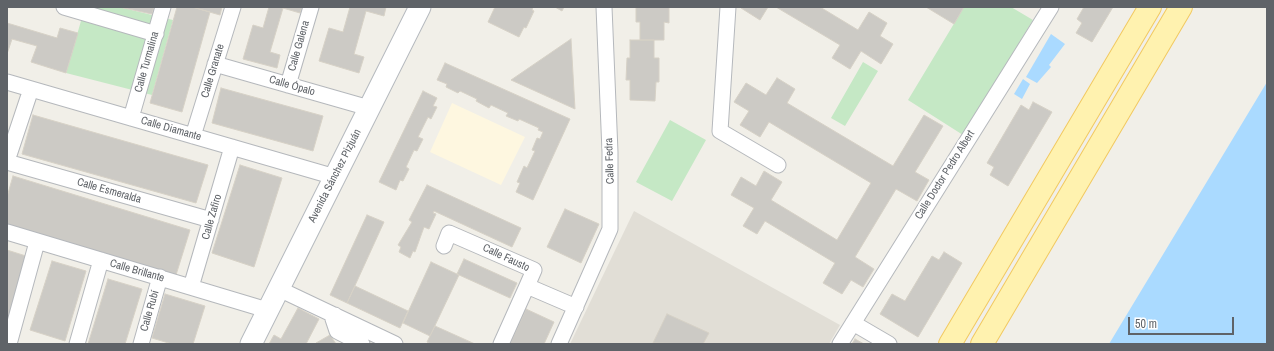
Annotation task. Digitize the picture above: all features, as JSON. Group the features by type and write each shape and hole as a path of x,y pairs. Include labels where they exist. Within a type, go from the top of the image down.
{"main road":[{"path":"950,344 1150,7"},
{"path":"982,344 1181,7"}],"street":[{"path":"64,7 156,34"},
{"name":"Calle Turmalina","path":"131,118 163,7"},
{"name":"Calle Granate","path":"194,136 233,7"},
{"name":"Calle Galena","path":"288,85 311,7"},
{"name":"Avenida Sánchez Pizjuán","path":"250,344 420,7"},
{"name":"Calle Fedra","path":"559,344 610,229 611,191 604,7"},
{"path":"728,7 720,131 778,165"},
{"name":"Calle Doctor Pedro Albert","path":"840,344 1051,7"},
{"name":"Calle Ópalo","path":"215,64 370,108"},
{"name":"Calle Diamante","path":"7,82 335,177"},
{"path":"7,161 31,89"},
{"name":"Calle Zafiro","path":"191,287 232,147"},
{"name":"Calle Esmeralda","path":"7,161 211,220"},
{"name":"Calle Brillante","path":"7,232 267,310"},
{"name":"Calle Fausto","path":"444,246 449,233 534,270 527,286 576,308"},
{"path":"10,343 37,242"},
{"path":"77,344 101,260"},
{"name":"Calle Rubí","path":"141,344 160,277"},
{"path":"501,344 527,286"},
{"path":"279,289 395,344"},
{"path":"335,315 333,319 337,331 362,344"},
{"path":"853,323 889,344"}],"shaded area":[{"path":"452,103 525,137 501,185 430,152"},
{"path":"634,211 840,325 829,344 570,344"}],"green space":[{"path":"85,7 119,7 173,20 152,95 66,73"},
{"path":"964,7 1011,7 1033,20 963,135 908,100"},
{"path":"863,62 878,71 845,126 831,118"},
{"path":"670,120 706,140 672,201 636,182"}],"water":[{"path":"1051,34 1065,44 1049,65 1051,67 1037,83 1026,77"},
{"path":"1023,79 1030,84 1022,99 1014,94"},
{"path":"1267,82 1267,344 1109,344"}],"building":[{"path":"119,7 154,7 152,14"},
{"path":"177,7 192,7 210,12 182,112 150,103"},
{"path":"192,7 222,7 220,15"},
{"path":"269,7 302,7 300,13 283,8 270,52 280,55 277,68 243,59 253,25 263,28"},
{"path":"350,7 386,7 384,16 366,11 354,54 364,57 359,73 319,61 329,28 343,32"},
{"path":"495,7 533,7 532,10 534,11 526,28 524,27 519,37 488,22"},
{"path":"555,7 564,7 562,11"},
{"path":"636,7 669,7 669,23 664,22 664,40 640,40 640,22 636,22"},
{"path":"768,7 760,20 741,8"},
{"path":"776,7 820,7 858,30 869,12 887,23 880,36 893,44 881,64 861,51 850,69 832,58 840,45"},
{"path":"926,7 964,7 954,24"},
{"path":"1084,7 1113,7 1092,42 1076,33 1082,23 1077,19"},
{"path":"7,23 57,38 60,28 78,33 66,73 31,62 37,46 12,39 7,54"},
{"path":"571,39 575,109 511,80"},
{"path":"630,40 654,40 654,58 659,58 659,82 656,82 655,101 630,100 630,80 626,80 627,58 630,58"},
{"path":"445,63 570,119 533,200 516,192 520,183 517,182 524,166 527,168 535,151 532,150 537,138 540,139 543,132 538,130 539,128 519,119 518,121 506,116 508,113 491,105 489,108 476,101 477,99 460,91 458,93 446,87 447,84 437,80"},
{"path":"777,78 795,89 787,103 893,166 924,115 943,126 915,172 929,180 917,201 896,189 855,257 874,269 863,287 851,280 842,294 823,283 835,263 765,221 757,234 743,226 754,208 731,195 741,177 756,186 764,171 782,182 771,200 837,240 871,183 769,122 760,137 740,125 749,111 734,102 746,83 766,95"},
{"path":"221,88 323,116 313,151 212,123"},
{"path":"423,91 437,98 433,106 437,107 431,119 428,117 418,137 423,139 417,151 414,150 406,167 409,169 403,181 400,180 396,190 379,182"},
{"path":"1033,102 1052,112 1008,186 990,175 994,167 987,163 1021,105 1029,110"},
{"path":"33,115 208,165 196,203 22,154"},
{"path":"240,165 282,178 254,267 212,253"},
{"path":"13,176 190,230 176,275 7,224 7,197"},
{"path":"427,185 521,228 512,247 434,211 433,213 436,214 429,229 424,227 415,252 413,251 410,258 399,252 401,247 398,245 412,222 409,220"},
{"path":"565,209 599,224 581,263 547,247"},
{"path":"367,215 384,222 347,303 330,295"},
{"path":"7,250 29,257 7,326"},
{"path":"944,252 962,263 918,337 880,314 892,294 905,301 932,256 939,260"},
{"path":"464,259 517,283 510,298 457,274"},
{"path":"52,261 86,271 65,341 30,330"},
{"path":"431,262 459,275 430,336 403,323"},
{"path":"108,279 142,289 125,344 88,344"},
{"path":"355,286 408,311 400,328 347,303"},
{"path":"165,294 205,306 193,344 172,344 152,338"},
{"path":"298,308 319,319 306,344 269,344 274,335 281,339"},
{"path":"526,309 554,322 544,344 510,344"},
{"path":"667,314 709,333 703,344 653,343"},
{"path":"435,326 475,344 431,344 427,342"},
{"path":"330,335 336,344 316,343"},
{"path":"855,339 864,344 852,344"}]}
